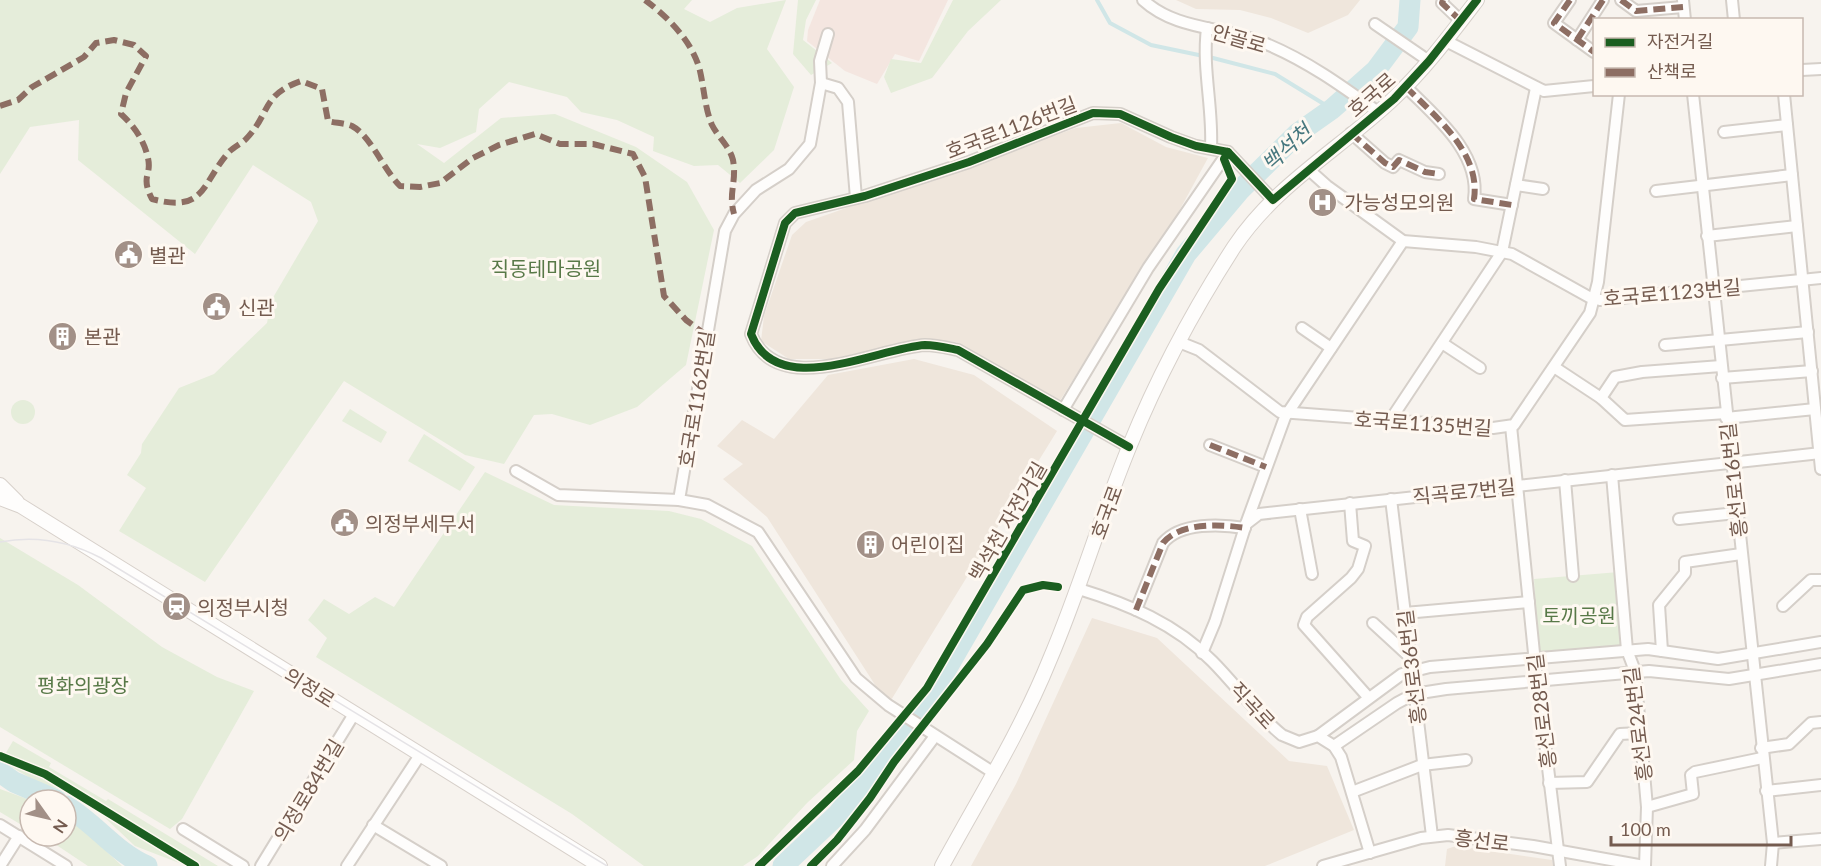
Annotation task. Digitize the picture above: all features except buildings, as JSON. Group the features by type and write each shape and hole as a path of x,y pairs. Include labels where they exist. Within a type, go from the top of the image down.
{"street":[{"name":"안골로","path":"1143,0 1153,9 1179,22 1234,32 1265,43 1334,79 1378,112"},
{"path":"1443,0 1442,3 1461,21"},
{"name":"호국로","path":"942,866 994,773 1049,663 1079,589 1129,447 1179,342 1233,249 1274,200 1406,87 1478,0"},
{"path":"1570,0 1554,23 1593,51"},
{"path":"1577,40 1603,0"},
{"path":"1621,0 1636,10 1683,4"},
{"path":"1732,0 1734,18"},
{"path":"1375,24 1429,61"},
{"path":"1207,28 1204,64 1211,111 1211,147"},
{"name":"호국로1162번길","path":"679,500 725,231 734,214 756,190 789,169 810,144 821,83 820,61 828,34"},
{"path":"1446,40 1544,91 1593,86"},
{"path":"1803,70 1821,69"},
{"path":"821,83 838,88 848,102 856,198"},
{"path":"1406,87 1443,124 1470,163 1476,186 1474,199 1512,205"},
{"path":"1392,422 1395,414 1502,252 1536,88"},
{"name":"호국로1135번길","path":"1179,342 1199,350 1274,409 1392,422 1493,428 1511,426 1521,417 1590,313 1598,282 1619,96"},
{"name":"흥선로16번길","path":"1692,96 1773,843 1771,866"},
{"path":"1784,96 1821,470"},
{"name":"호국로1126번길","path":"1063,410 958,350 926,345 844,365 800,367 783,364 757,349 751,334 785,223 795,213 856,198 969,162 1093,113 1120,114 1171,137 1196,146 1211,147 1231,155"},
{"path":"1724,132 1787,125"},
{"path":"1352,133 1385,163 1394,167 1399,159 1425,172 1439,174"},
{"path":"1129,447 1111,439 1063,410 1148,268 1231,155 1274,200"},
{"path":"1203,653 1266,467 1288,412 1403,241 1327,186 1308,169"},
{"path":"1656,191 1792,175"},
{"path":"1516,185 1543,189"},
{"path":"1707,236 1797,226"},
{"name":"호국로1123번길","path":"1403,241 1476,247 1502,252 1521,258 1593,298 1612,300 1821,278"},
{"path":"1302,328 1331,348"},
{"path":"1665,345 1808,332"},
{"path":"1442,343 1480,368"},
{"path":"1601,398 1615,377 1642,372 1721,366"},
{"path":"1554,367 1601,398 1625,420 1815,409"},
{"path":"1722,378 1812,371"},
{"name":"흥선로28번길","path":"1511,426 1534,659 1560,866"},
{"path":"1210,445 1266,467"},
{"name":"직곡로7번길","path":"1246,526 1259,514 1820,453"},
{"path":"516,471 558,495 679,500 707,505 758,532 856,678 888,705 994,773"},
{"name":"흥선로24번길","path":"1612,475 1627,650 1635,671 1647,807 1645,866"},
{"path":"1565,480 1573,576"},
{"name":"의정로","path":"0,485 21,506"},
{"name":"의정로","path":"0,498 21,506 600,866"},
{"name":"흥선로36번길","path":"1391,498 1432,836"},
{"path":"1350,503 1353,541 1365,546 1358,569 1307,617 1304,625 1368,697"},
{"path":"1300,509 1312,573"},
{"path":"1679,519 1736,513"},
{"path":"1136,610 1163,543 1170,535 1222,524 1246,526"},
{"path":"1662,651 1659,605 1685,573 1685,562 1741,554"},
{"path":"1783,606 1811,580 1821,580"},
{"name":"직곡로","path":"1079,589 1149,614 1203,653 1282,735 1299,742 1318,736"},
{"path":"1405,613 1529,602"},
{"path":"1373,622 1410,657"},
{"path":"1370,853 1341,757 1334,746 1318,736 1402,674 1430,667 1627,650 1662,651 1718,659 1821,642"},
{"path":"1334,746 1396,703 1414,694 1446,688 1635,671 1720,680 1821,664"},
{"name":"의정로84번길","path":"261,866 354,714"},
{"path":"1647,807 1693,794 1691,775 1695,772 1789,744 1811,723 1821,722"},
{"path":"1549,783 1587,782 1620,734 1639,733"},
{"path":"832,866 859,838 935,736"},
{"path":"347,866 420,755"},
{"path":"1352,792 1422,765 1466,760"},
{"path":"1766,791 1821,785"},
{"path":"0,825 18,835"},
{"path":"373,825 441,866"},
{"path":"183,829 243,866"},
{"name":"흥선로","path":"1327,865 1432,836 1448,835 1645,866"},
{"path":"0,866 18,838"},
{"path":"1773,843 1821,839"},
{"path":"38,848 66,866"}],"shaded area":[{"path":"820,0 948,0 919,61 895,54 877,84 845,71 807,41 808,30"},
{"path":"1176,0 1360,0 1348,15 1308,33 1271,18 1240,10 1196,9"},
{"path":"1121,123 1166,147 1208,158 1173,222 1059,402 956,342 926,339 831,359 789,359 761,341 764,316 792,235 806,222 1076,128"},
{"path":"914,359 974,375 1057,431 888,705 767,517 723,479 743,464 717,446 742,420 774,439 828,375"},
{"path":"1092,618 1157,638 1289,761 1327,766 1354,830 1265,866 971,866 1016,784"},
{"path":"1456,846 1552,860 1553,866 1445,866 1447,849"}],"green space":[{"name":"직동테마공원","path":"0,0 692,0 684,9 710,22 737,8 786,0 767,49 794,87 774,150 740,183 718,165 694,166 653,151 654,137 617,120 581,112 567,97 509,82 479,109 476,132 440,148 417,144 444,163 501,118 555,114 636,147 687,182 714,230 686,365 637,407 590,425 552,414 534,415 504,464 465,455 344,381 205,582 119,531 146,488 127,475 141,453 142,444 179,388 214,374 267,323 271,301 318,221 311,202 253,165 195,254 78,160 79,120 30,127 0,174"},
{"path":"798,0 816,0 806,20 803,40 832,63 811,75 793,54"},
{"path":"953,0 1001,0 968,31 932,78 891,93 884,77 891,59 921,63"},
{"path":"18,400 28,400 35,407 35,417 28,424 18,424 11,417 11,407"},
{"path":"350,409 387,432 381,443 342,421"},
{"path":"424,434 475,467 460,491 408,461"},
{"path":"485,472 554,505 669,511 701,519 752,546 841,680 869,711 857,731 854,760 807,803 758,856 743,866 644,866 572,814 316,657 327,638 308,620 324,599 349,614 375,597 394,607"},
{"name":"평화의광장","path":"0,538 78,585 162,647 217,677 254,691 182,819 170,829 0,727"},
{"name":"토끼공원","path":"1619,572 1623,650 1538,658 1534,579"},
{"path":"13,741 51,763 49,767 106,801 108,799 218,866 187,866 135,846 102,815 78,800 78,788 55,788 39,783 1,761"},
{"path":"0,789 18,796 18,823 0,812"},
{"path":"78,825 122,866 88,866 61,848 78,848"}],"waterway":[{"path":"1097,0 1110,23 1151,45 1275,74 1332,109"},
{"name":"백석천","path":"783,866 838,814 935,689 1186,254 1240,190 1298,133 1332,109 1376,70 1408,27 1410,0"},
{"name":"백석천","path":"0,772 28,788"},
{"name":"백석천","path":"78,814 125,854 147,866"}],"tram line":[{"path":"0,542 26,539 52,541 77,547 101,558 607,866"}],"marked path":[{"path":"645,0 662,14 686,40 697,60 710,119 733,160 732,206 734,214"},
{"path":"1443,0 1442,3 1461,21"},
{"path":"1570,0 1554,23 1593,51"},
{"path":"1577,40 1603,0"},
{"path":"1621,0 1636,11 1683,7"},
{"path":"0,106 18,100 32,87 84,57 96,43 114,40 134,45 146,56 126,93 121,114 130,123 144,145 149,164 147,185 152,199 169,202 182,202 200,193 228,153 254,130 279,92 301,81 322,89 328,121 349,125 359,131 400,186 420,187 440,183 473,158 499,145 535,134 560,144 593,144 633,154 645,177 664,296 686,320 706,335"},
{"path":"1406,87 1442,123 1463,151 1474,182 1474,199 1512,205"},
{"path":"1351,133 1385,163 1393,167 1399,160 1425,172 1439,174"},
{"path":"1210,445 1266,467"},
{"path":"1136,610 1163,543 1170,536 1201,526 1245,528"}],"cycle path":[{"path":"1129,447 958,350 925,345 830,366 805,368 782,364 764,354 751,334 785,223 795,213 865,196 969,162 1093,113 1120,114 1196,146 1228,152 1273,200 1394,99 1429,61 1477,0"},
{"name":"백석천 자전거길","path":"759,866 858,771 927,688 1159,289 1232,179 1224,159 1228,152"},
{"path":"811,866 837,840 870,798 894,762 987,644 1023,590 1043,585 1058,587"},
{"path":"0,756 45,774 195,866"}],"place":[{"name":"가능성모의원","path":"1323,202"},
{"name":"별관","path":"128,255"},
{"name":"신관","path":"217,307"},
{"name":"본관","path":"63,336"},
{"name":"의정부세무서","path":"344,523"},
{"name":"어린이집","path":"870,544"},
{"name":"의정부시청","path":"176,607"}]}
